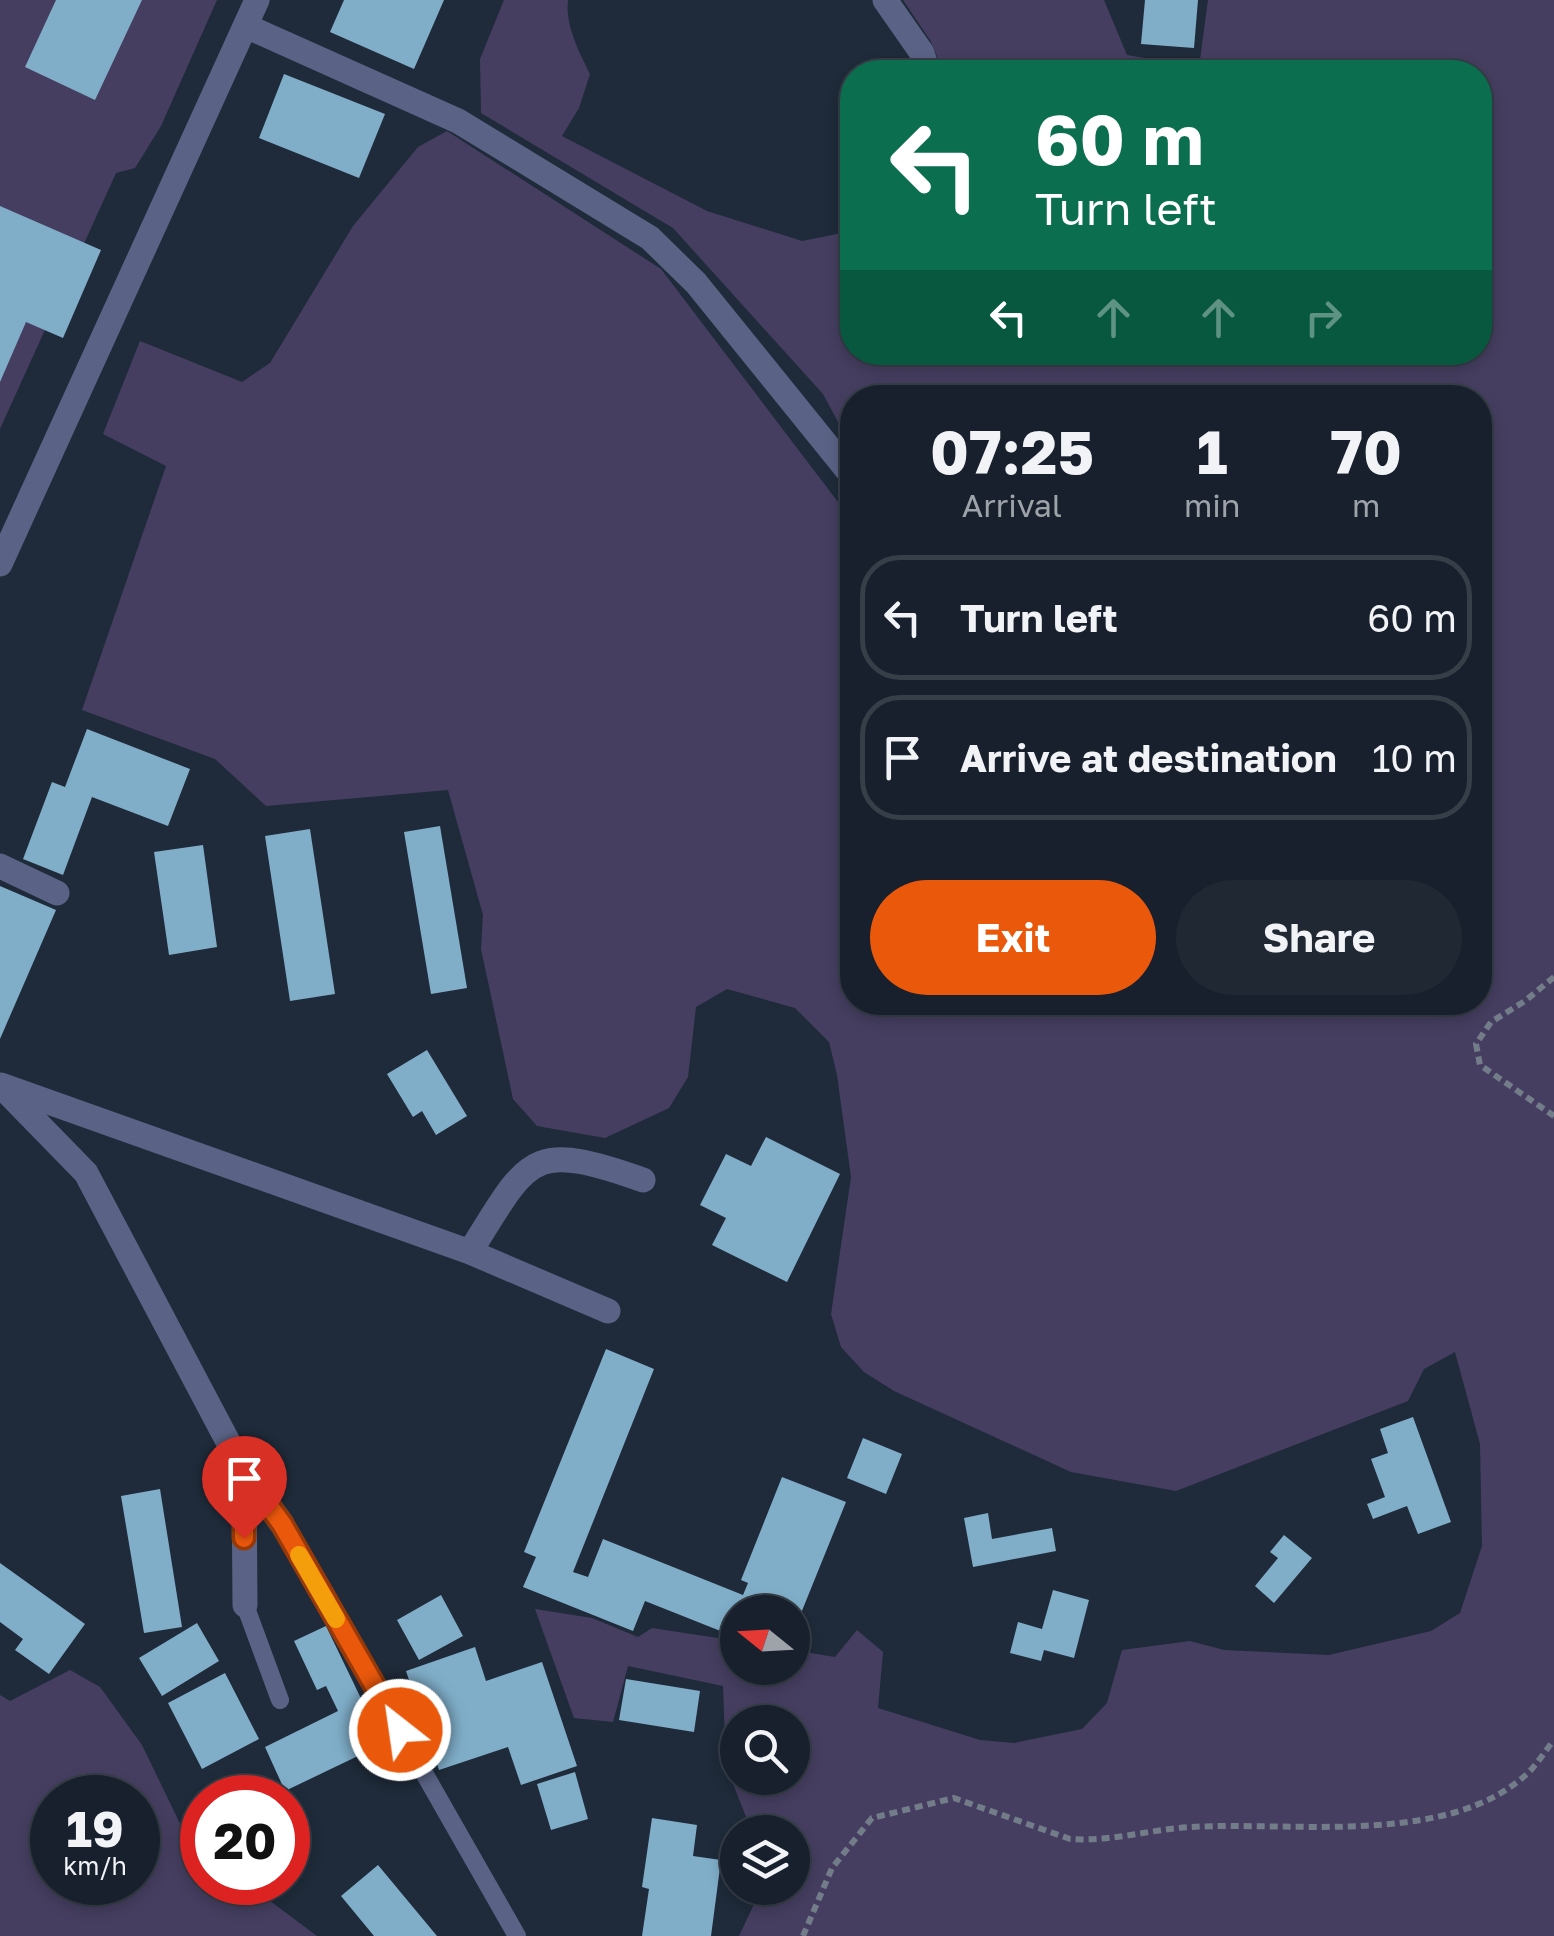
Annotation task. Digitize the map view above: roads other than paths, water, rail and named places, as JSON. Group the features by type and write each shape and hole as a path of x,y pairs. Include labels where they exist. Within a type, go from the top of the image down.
{"street":[{"path":"0,564 257,0"},
{"path":"885,0 924,60"},
{"path":"246,26 458,121 650,238 696,283 840,461"},
{"path":"0,866 57,894"},
{"path":"0,1085 470,1252 608,1311"},
{"path":"0,1085 86,1173 244,1472 282,1524"},
{"path":"470,1252 513,1183 539,1161 568,1158 644,1180"},
{"path":"244,1472 244,1605"}],"lane":[{"path":"282,1524 517,1936"},
{"path":"244,1605 280,1700"}]}
